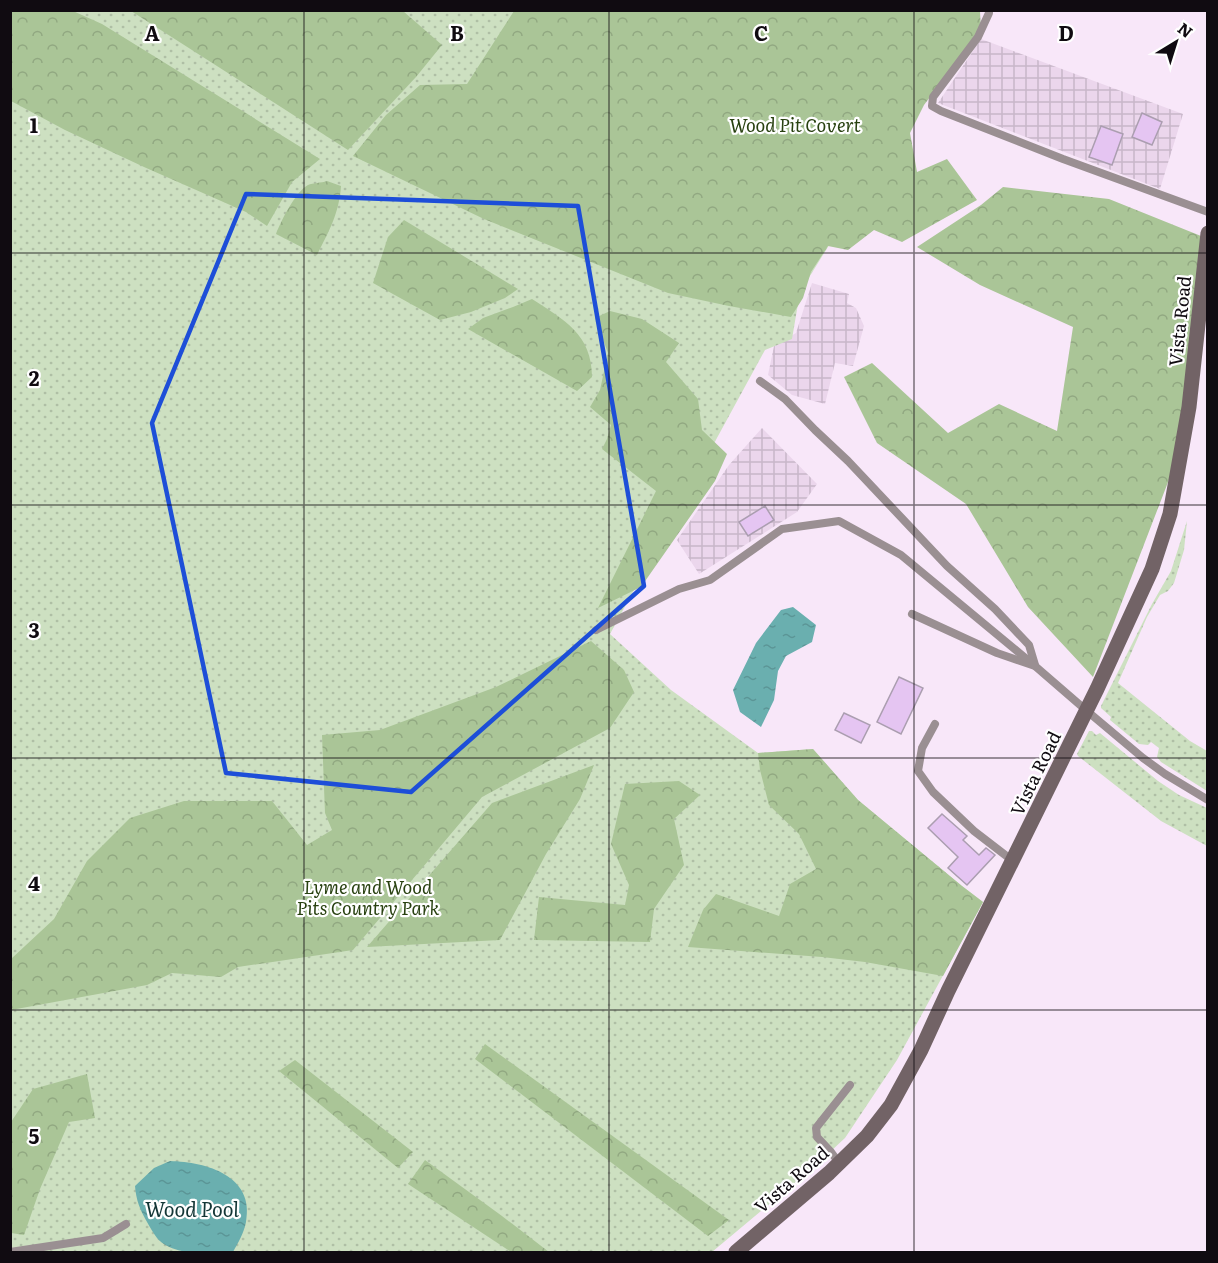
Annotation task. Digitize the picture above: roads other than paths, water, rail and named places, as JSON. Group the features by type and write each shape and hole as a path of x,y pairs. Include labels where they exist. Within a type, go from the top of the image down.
{"main road":[{"name":"Vista Road","path":"736,1252 839,1163 867,1136 891,1104 921,1050 1087,711 1152,569 1170,514 1189,407 1208,233"}],"lane":[{"path":"989,10 978,37 933,97 932,106 1063,159 1208,212"},
{"path":"760,381 785,399 848,460 947,566 995,609 1029,645 1035,666"},
{"path":"596,630 679,589 710,580 782,529 839,521 901,555 1158,769 1208,800"},
{"path":"912,614 997,653 1035,666"},
{"path":"935,724 922,748 918,771 933,792 974,831 1013,861"},
{"path":"839,1163 817,1137 816,1128 850,1084"},
{"path":"10,1252 103,1238 126,1224"}],"water":[{"path":"793,607 816,625 812,642 786,656 778,671 774,700 761,727 740,712 733,690 756,643 781,610"},
{"name":"Wood Pool","path":"170,1161 199,1164 213,1169 236,1183 243,1193 247,1206 246,1222 233,1252 182,1251 164,1244 156,1236 140,1209 135,1186 154,1168"}],"park label":[{"name":"Wood Pit Covert","path":"795,124"},
{"name":"Lyme and Wood Pits Country Park","path":"368,896"}]}
